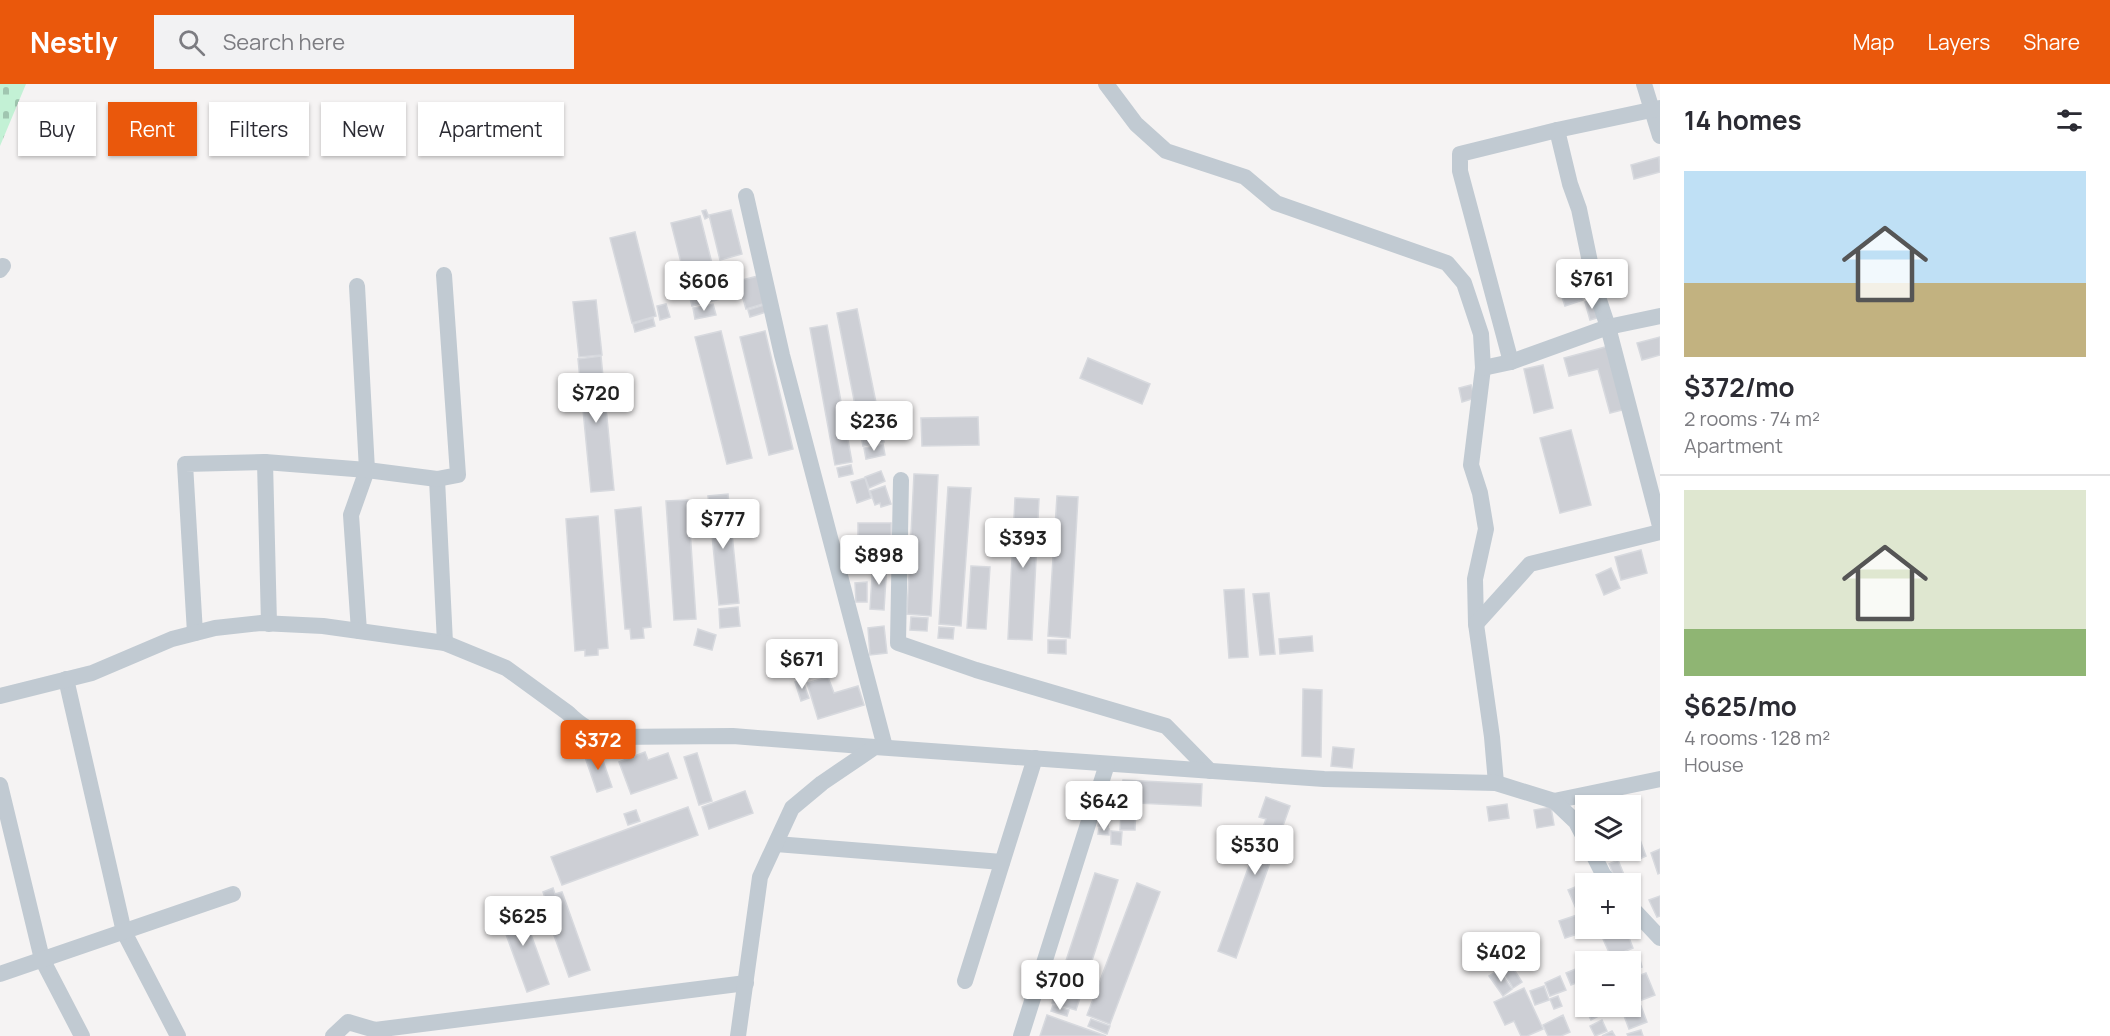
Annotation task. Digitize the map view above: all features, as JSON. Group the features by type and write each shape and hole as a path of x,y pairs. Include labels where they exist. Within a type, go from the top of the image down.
{"street":[{"path":"1106,84 1136,124 1166,151 1245,177 1276,203 1447,263 1464,283 1481,334 1483,368 1471,465 1480,493 1486,529 1475,579 1476,624 1496,783"},
{"path":"1644,84 1656,109 1660,136"},
{"path":"1510,362 1460,171 1460,154 1656,109"},
{"path":"1557,130 1570,184 1579,209 1596,291 1608,327 1660,526"},
{"path":"746,196 782,355 880,747"},
{"path":"195,633 185,464 265,462 367,470 437,479 458,475 444,275"},
{"path":"357,286 367,470 351,515 358,631"},
{"path":"1483,368 1510,362 1608,327 1660,316"},
{"path":"265,462 269,624"},
{"path":"437,479 445,643"},
{"path":"901,480 898,643 976,670 1166,726 1210,771"},
{"path":"1476,624 1530,564 1660,532"},
{"path":"0,696 92,672 172,639 215,628 269,624 323,626 445,643 506,668 590,731 609,737 733,736 1324,779 1496,783 1554,801 1575,821"},
{"path":"66,679 124,932 178,1036"},
{"path":"738,1036 760,877 792,808 822,783 880,747"},
{"path":"965,981 1035,758"},
{"path":"1021,1036 1107,764"},
{"path":"1554,801 1660,779"},
{"path":"0,785 42,959 82,1036"},
{"path":"776,844 1002,862"},
{"path":"0,974 233,894"},
{"path":"1641,918 1660,938"},
{"path":"333,1036 348,1022 375,1030 746,983"}],"green space":[{"path":"0,84 26,84 18,102 0,146"}],"building":[{"path":"1659,157 1660,172 1634,179 1631,165"},
{"path":"706,210 709,217 705,219 702,211"},
{"path":"731,210 742,254 720,260 709,215"},
{"path":"700,216 721,299 692,306 671,223"},
{"path":"635,232 656,316 632,323 610,238"},
{"path":"758,276 766,303 746,309 738,281"},
{"path":"1579,285 1583,300 1565,306 1560,291"},
{"path":"1594,299 1600,317 1590,320 1585,302"},
{"path":"596,300 602,355 579,357 573,302"},
{"path":"666,304 670,317 660,320 657,306"},
{"path":"713,304 716,315 695,319 693,308"},
{"path":"764,305 766,312 750,317 748,310"},
{"path":"857,309 884,442 863,446 837,313"},
{"path":"653,318 655,326 635,332 633,324"},
{"path":"827,325 852,462 835,465 810,328"},
{"path":"721,331 752,458 727,464 695,337"},
{"path":"765,331 793,449 769,455 740,337"},
{"path":"1660,337 1660,355 1642,360 1637,343"},
{"path":"1609,346 1626,409 1610,413 1598,369 1569,376 1564,358"},
{"path":"601,356 614,490 591,492 578,359"},
{"path":"1088,358 1150,384 1142,404 1080,378"},
{"path":"1543,365 1553,408 1534,413 1524,369"},
{"path":"1471,385 1475,398 1462,402 1459,388"},
{"path":"978,417 979,445 922,446 921,418"},
{"path":"1571,430 1591,505 1560,513 1540,438"},
{"path":"883,444 885,455 866,459 864,448"},
{"path":"851,465 853,474 839,477 837,468"},
{"path":"881,471 885,481 869,488 865,477"},
{"path":"914,474 938,475 931,616 907,614"},
{"path":"865,478 871,498 857,503 851,482"},
{"path":"885,486 891,504 881,507 880,503 875,505 870,491"},
{"path":"948,487 971,488 961,626 939,624"},
{"path":"728,494 739,603 719,605 708,496"},
{"path":"1057,496 1078,497 1070,638 1048,636"},
{"path":"1015,498 1039,499 1032,640 1008,639"},
{"path":"688,500 696,619 674,620 666,501"},
{"path":"641,507 651,627 643,628 644,638 631,639 630,629 625,629 615,510"},
{"path":"598,516 608,648 598,649 598,655 585,656 585,650 575,651 566,519"},
{"path":"858,523 891,523 891,541 878,541 879,554 858,555"},
{"path":"1641,550 1647,573 1621,580 1615,557"},
{"path":"873,561 887,562 884,610 870,609"},
{"path":"971,566 990,567 986,629 967,628"},
{"path":"1611,568 1620,588 1604,595 1596,575"},
{"path":"867,582 867,602 856,602 855,583"},
{"path":"1244,589 1248,657 1229,658 1224,590"},
{"path":"1269,593 1275,654 1260,655 1253,594"},
{"path":"738,607 740,626 720,628 719,609"},
{"path":"911,617 928,618 927,631 910,630"},
{"path":"884,626 887,653 870,655 868,628"},
{"path":"939,627 954,628 953,639 938,638"},
{"path":"698,629 716,635 712,650 694,645"},
{"path":"1312,636 1313,651 1280,654 1279,639"},
{"path":"1048,640 1066,640 1066,654 1048,653"},
{"path":"781,657 792,671 784,677 773,664"},
{"path":"828,677 834,693 858,686 864,705 818,719 807,683"},
{"path":"802,679 809,698 801,701 795,682"},
{"path":"1303,689 1322,690 1321,757 1302,756"},
{"path":"1333,747 1354,749 1352,768 1331,766"},
{"path":"599,749 612,787 597,792 584,754"},
{"path":"645,752 648,760 668,753 677,778 631,794 619,762"},
{"path":"697,753 712,801 699,805 684,757"},
{"path":"1123,780 1202,784 1201,806 1136,803 1135,830 1120,830"},
{"path":"745,791 753,813 709,829 702,807"},
{"path":"1101,797 1111,798 1108,828 1098,826"},
{"path":"1266,797 1290,806 1236,958 1218,951 1266,819 1259,817"},
{"path":"1507,804 1509,818 1489,821 1487,807"},
{"path":"688,807 698,835 562,885 551,857"},
{"path":"1551,807 1554,825 1537,828 1534,810"},
{"path":"636,810 640,821 628,825 624,814"},
{"path":"1099,828 1109,829 1109,835 1098,834"},
{"path":"1111,831 1122,832 1121,845 1111,844"},
{"path":"1641,842 1646,856 1641,858"},
{"path":"1660,849 1660,873 1658,874 1651,853"},
{"path":"1618,861 1623,873 1613,873 1609,864"},
{"path":"1095,873 1118,880 1076,1010 1052,1003"},
{"path":"1137,883 1160,892 1110,1024 1087,1015"},
{"path":"1575,887 1575,906 1568,890"},
{"path":"553,888 555,894 562,892 590,970 569,977 541,899 545,898 543,892"},
{"path":"1660,896 1660,916 1657,917 1649,900"},
{"path":"516,902 518,908 521,907 549,984 527,992 499,915 504,913 502,907"},
{"path":"1575,916 1575,935 1565,938 1559,921"},
{"path":"1603,939 1630,939 1633,948 1626,951 1608,951"},
{"path":"1508,960 1522,982 1513,988 1500,966"},
{"path":"1575,969 1575,983 1571,985 1566,973"},
{"path":"1499,970 1512,989 1503,996 1489,976"},
{"path":"1646,973 1655,995 1641,1000 1641,975"},
{"path":"1560,976 1566,990 1550,996 1545,983"},
{"path":"1544,986 1549,1000 1535,1005 1530,991"},
{"path":"1524,988 1543,1029 1527,1036 1521,1036 1514,1021 1505,1025 1494,1002"},
{"path":"1558,996 1562,1006 1554,1009 1550,999"},
{"path":"1053,1005 1069,1010 1067,1016 1051,1011"},
{"path":"1641,1006 1647,1022 1629,1029 1624,1017 1641,1017"},
{"path":"1047,1015 1106,1036 1040,1036"},
{"path":"1563,1015 1570,1032 1561,1036 1548,1036 1543,1025"},
{"path":"1091,1019 1110,1026 1107,1034 1088,1026"},
{"path":"1602,1020 1607,1031 1595,1036 1590,1026"},
{"path":"1641,1030 1643,1036 1628,1036 1627,1034"},
{"path":"1612,1031 1615,1036 1602,1036"}]}
